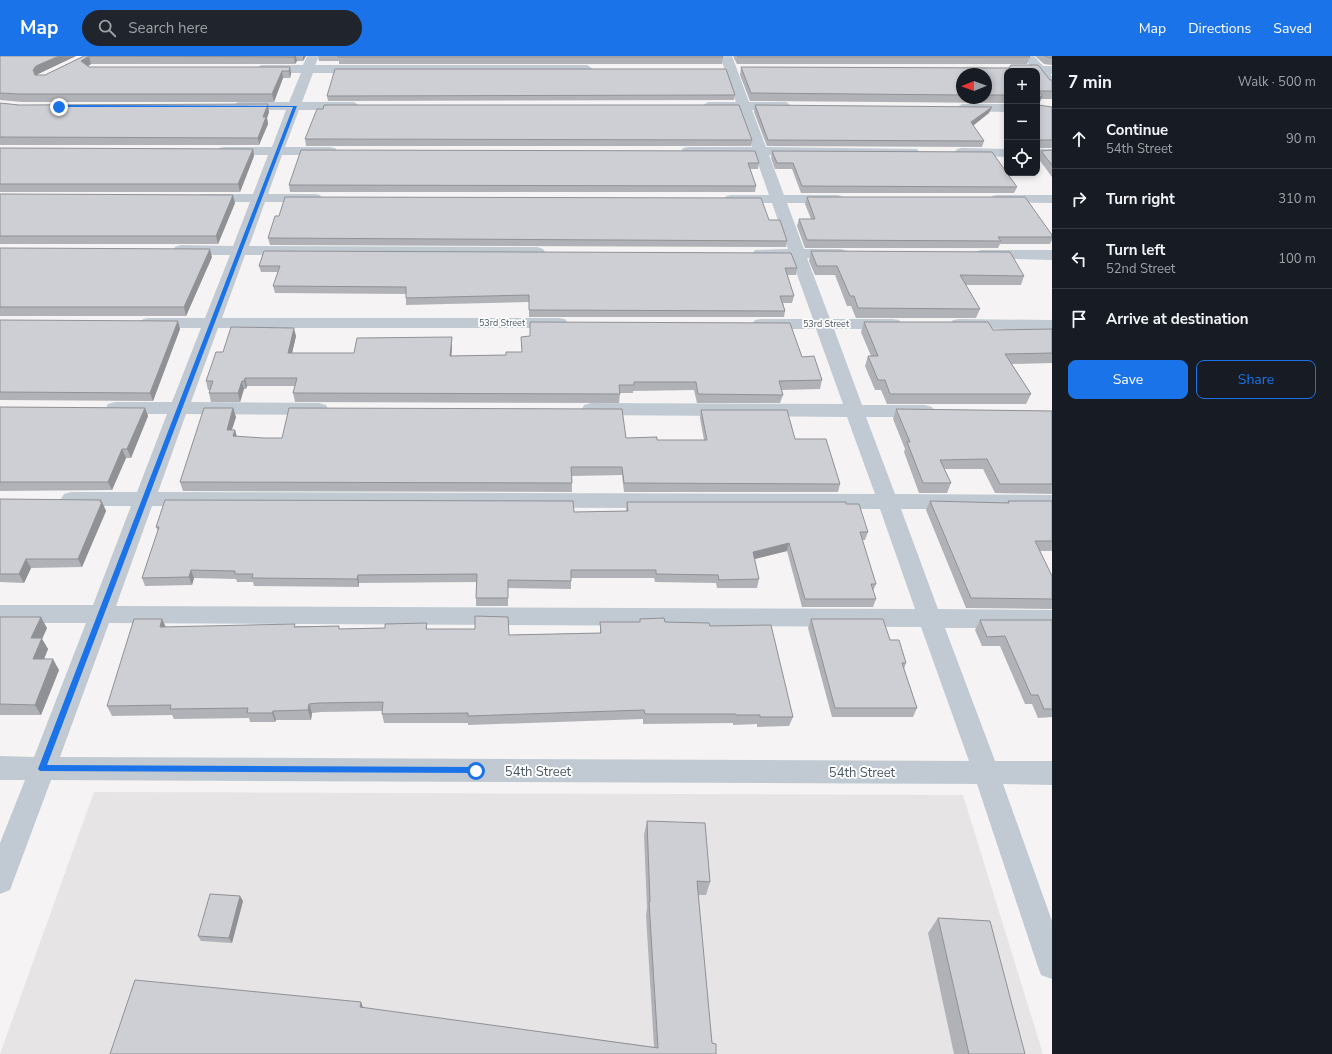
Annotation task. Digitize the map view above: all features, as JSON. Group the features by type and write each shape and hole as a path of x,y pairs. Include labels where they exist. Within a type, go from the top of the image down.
{"main road":[{"path":"1028,56 1046,70 1052,83"}],"street":[{"path":"0,880 311,62"},
{"path":"246,69 311,62 596,69"},
{"path":"730,66 986,773 1052,964"},
{"path":"224,106 366,106"},
{"path":"697,106 800,106"},
{"path":"951,108 1004,108"},
{"path":"214,151 340,151"},
{"path":"674,151 928,152"},
{"path":"951,152 1004,152"},
{"path":"1040,153 1052,153"},
{"path":"189,198 331,198"},
{"path":"715,199 848,199"},
{"path":"982,199 1052,200"},
{"path":"168,250 556,252"},
{"path":"743,253 853,254"},
{"path":"965,254 1052,255"},
{"name":"53rd Street","path":"133,323 577,323"},
{"name":"53rd Street","path":"744,324 910,324"},
{"path":"942,324 1052,325"},
{"path":"101,408 338,409"},
{"path":"576,409 942,411"},
{"path":"53,499 1052,502"},
{"path":"0,614 1052,619"},
{"name":"54th Street","path":"0,768 1052,773"}],"shaded area":[{"path":"94,792 963,795 1043,1054 0,1054"}],"building":[{"path":"0,56 59,56 36,66 33,70 35,75 45,75 84,56 89,56 81,61 89,67 290,67 289,71 282,71 272,94 19,94 0,93"},
{"path":"89,56 295,56 294,57"},
{"path":"722,56 723,57 338,57"},
{"path":"737,56 1029,56 1030,57 738,57"},
{"path":"1011,65 1038,65 1050,80 1052,80 1052,91 1040,91 1040,68 1009,68"},
{"path":"741,67 1009,68 1004,68 1004,95 992,95 992,68 956,68 956,95 751,93"},
{"path":"335,69 726,69 735,95 327,96"},
{"path":"0,103 19,105 268,104 263,117 266,117 258,138 0,137"},
{"path":"324,105 739,105 752,140 305,139 317,109 323,109"},
{"path":"755,105 992,107 971,122 984,141 768,140"},
{"path":"1040,105 1052,107 1052,140 1040,140"},
{"path":"0,148 253,149 238,184 0,184"},
{"path":"301,150 755,151 759,163 748,163 756,186 289,185"},
{"path":"1052,150 1052,165 1041,151"},
{"path":"772,151 992,152 1004,169 1004,176 1009,176 1017,187 802,186 793,163 777,163"},
{"path":"0,194 233,195 216,236 0,236"},
{"path":"285,197 761,198 769,220 780,220 787,241 268,238 275,216 279,216"},
{"path":"807,197 1025,197 1052,237 998,237 1001,241 807,240 799,219 815,219"},
{"path":"0,248 210,249 184,307 0,307"},
{"path":"264,251 791,253 797,268 785,268 794,296 780,296 785,311 529,310 529,295 406,298 406,287 273,286 280,266 259,266"},
{"path":"811,251 1010,252 1024,276 960,275 980,309 858,308 854,296 850,296 837,266 817,266"},
{"path":"0,320 178,321 150,393 0,392"},
{"path":"530,322 790,323 802,357 814,356 822,380 779,381 783,395 698,394 696,382 634,382 634,385 619,385 620,394 293,393 297,378 245,378 244,381 242,381 238,393 209,393 213,381 206,381 216,352 223,352 231,327 294,328 288,353 354,353 357,338 452,337 450,356 506,355 506,352 522,352 521,337 530,336"},
{"path":"864,322 988,322 993,330 1052,329 1052,353 1005,354 1031,394 890,394 885,380 878,380 868,356 878,356"},
{"path":"0,407 145,408 127,449 122,449 108,482 0,482"},
{"path":"204,408 233,408 227,430 235,430 233,436 264,438 282,438 289,408 622,409 626,438 657,437 657,440 707,440 701,410 787,410 795,439 826,439 840,484 624,483 622,467 571,467 572,483 180,482"},
{"path":"896,409 1052,411 1052,484 1000,484 987,459 940,460 951,483 923,483 907,442 910,442"},
{"path":"0,499 101,500 100,502 102,502 78,559 26,559 19,574 0,574"},
{"path":"165,500 573,501 574,512 628,511 627,502 846,502 846,504 859,504 868,532 860,532 876,584 871,584 876,599 805,599 789,543 753,552 759,579 719,580 718,575 656,574 656,570 571,570 571,581 508,580 508,598 476,598 477,574 358,575 357,579 252,578 253,574 235,574 235,571 191,570 189,577 142,578 159,527 156,527"},
{"path":"930,501 1009,503 1008,501 1052,501 1052,541 1035,541 1052,576 1052,599 971,598"},
{"path":"475,616 508,617 509,635 601,633 600,622 640,622 640,619 664,618 665,622 709,623 710,626 771,625 793,717 760,717 760,715 736,714 645,714 644,710 468,716 468,713 382,714 383,702 319,703 309,704 308,710 273,711 272,713 247,713 248,708 170,709 171,705 107,706 134,619 162,619 160,627 295,624 294,627 339,626 339,629 385,628 385,624 427,623 426,629 475,629"},
{"path":"0,617 41,617 31,638 42,638 33,659 53,659 35,705 0,704"},
{"path":"811,619 883,619 890,640 899,640 906,663 902,663 917,708 835,708"},
{"path":"980,620 1052,620 1052,709 1044,709 1038,695 1031,695 1005,636 987,637"},
{"path":"647,821 705,823 710,882 697,881 712,1043 716,1044 716,1054 110,1054 135,980 361,1002 360,1007 658,1048 649,902"},
{"path":"210,894 240,896 229,938 198,936"},
{"path":"938,918 990,921 1025,1054 969,1054"}],"route":[{"path":"59,107 295,106 42,769 476,771"}]}
